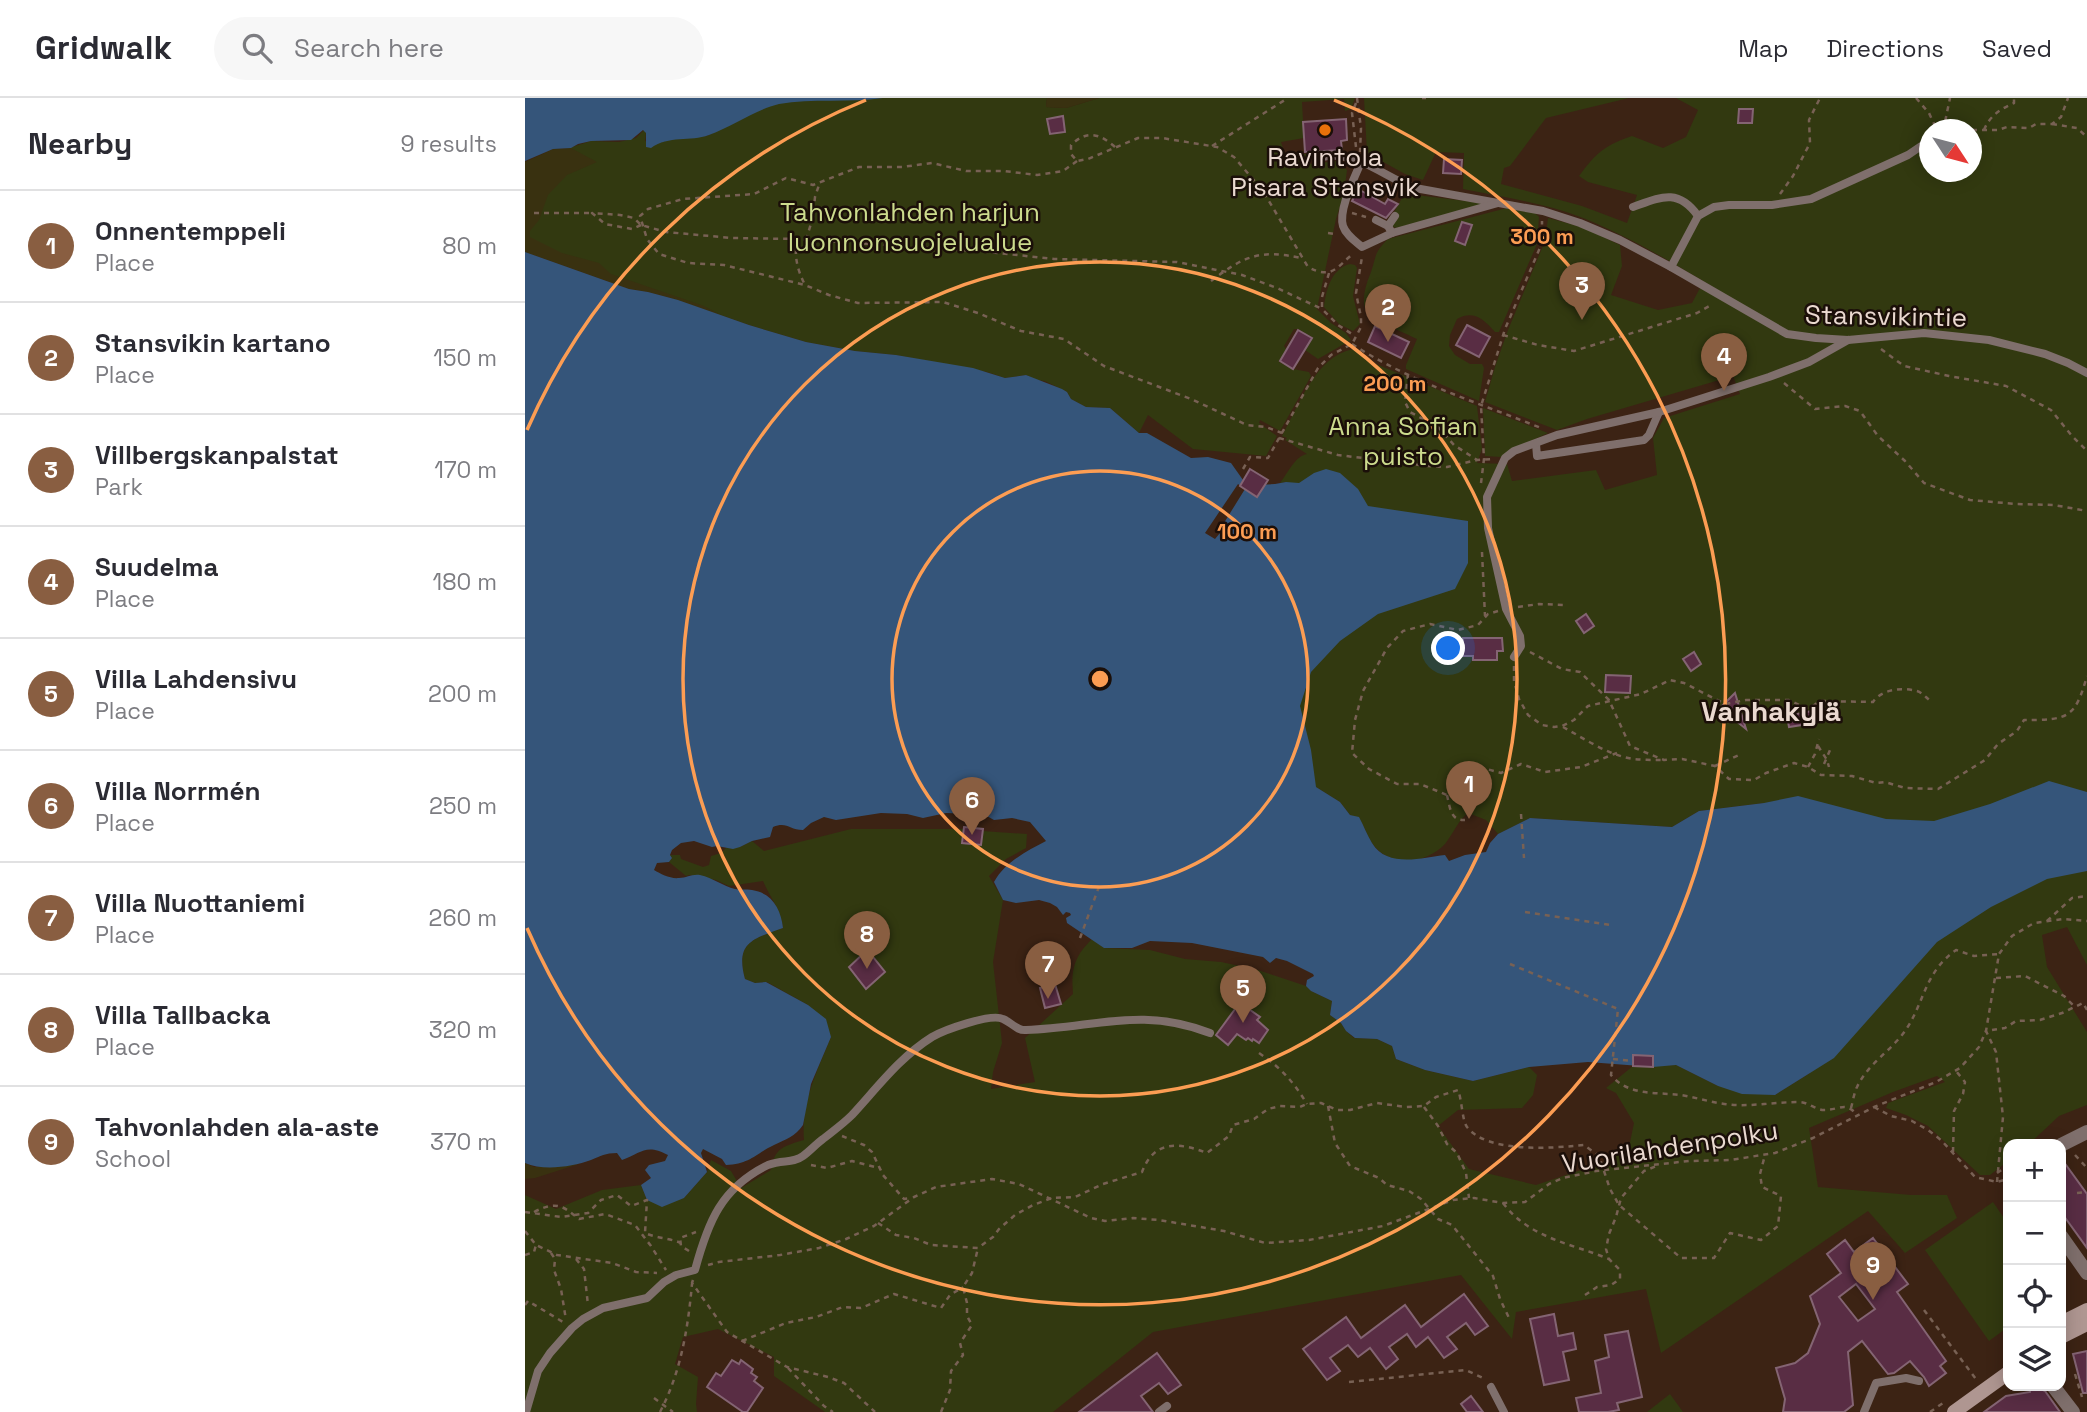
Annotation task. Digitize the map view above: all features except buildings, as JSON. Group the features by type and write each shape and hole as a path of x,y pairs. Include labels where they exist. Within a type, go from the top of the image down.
{"street":[{"path":"2066,1147 2087,1132"},
{"path":"2066,1243 2087,1273"},
{"path":"2066,1322 2087,1310"},
{"path":"2066,1334 2087,1324"},
{"path":"1954,1412 2003,1377"},
{"path":"2057,1391 2073,1412"}],"lane":[{"path":"1671,267 1698,216 1714,207 1772,205 1811,199 1919,148"},
{"name":"Stansvikintie","path":"1316,158 1339,156 1361,162 1415,188 1501,202 1580,223 1620,240 1671,267 1787,334 1848,340 1924,333 1989,340 2045,354 2087,373"},
{"path":"1361,162 1343,210 1343,225 1349,236 1362,247 1390,230 1501,202"},
{"path":"1633,207 1659,198 1678,198 1691,205 1698,216"},
{"path":"1390,230 1395,216"},
{"path":"1376,220 1390,230"},
{"path":"1514,657 1521,646 1520,636 1506,609 1488,528 1487,497 1505,458 1557,435 1659,412 1774,375 1809,362 1848,340"},
{"path":"1537,444 1537,456 1644,440 1650,435 1659,412"},
{"path":"526,1412 538,1371 562,1338 603,1308 647,1298 676,1275 695,1270 708,1227 718,1207 738,1185 755,1172 780,1160 793,1162 797,1159 849,1118 894,1068 933,1037 990,1017 1001,1018 1022,1031 1121,1019 1148,1019 1187,1024 1210,1033"},
{"path":"1864,1412 1875,1383 1906,1378 1919,1381"},
{"path":"1491,1387 1504,1412"},
{"path":"1159,1412 1167,1406"}],"path":[{"path":"1212,146 1288,98"},
{"path":"1356,103 1361,128 1360,157 1355,146 1352,113 1357,98"},
{"path":"1772,205 1793,176 1810,143 1809,120 1820,98"},
{"path":"1916,98 1933,119"},
{"path":"1946,119 1949,98"},
{"path":"2014,98 2014,103 2004,107 1987,121 1984,130 2052,124 2077,128 2087,137"},
{"path":"2052,124 2061,117 2068,98"},
{"path":"1077,161 1071,155 1071,145 1079,137 1092,134 1107,140 1115,147"},
{"path":"1282,433 1266,427 1247,425 1104,366 1064,339 1021,331 943,302 858,303 805,285 724,265 688,263 659,254 647,239 640,216 648,209 683,199 754,194 786,178 813,185 859,167 901,167 932,163 966,171 1004,171 1037,175 1063,171 1077,161 1138,138 1162,138 1217,147 1234,157 1263,191 1301,258 1308,267 1319,273 1329,273 1338,268 1362,247"},
{"path":"807,240 820,182"},
{"path":"1343,210 1376,220"},
{"path":"1484,459 1481,406 1503,335 1542,243 1543,211"},
{"path":"534,213 620,215 634,218 641,225 666,232 732,238 797,239 1054,259 1177,262 1242,275 1277,288 1322,309 1338,326 1356,337"},
{"path":"591,213 605,224 632,229 641,225"},
{"path":"797,239 797,269 805,285"},
{"path":"1243,469 1250,457 1268,458 1318,368 1331,355 1352,344 1356,337 1361,327 1356,293 1362,247"},
{"path":"1211,281 1246,257 1262,254 1301,258"},
{"path":"1322,309 1322,297 1329,273"},
{"path":"1503,335 1574,351 1697,313 1725,298"},
{"path":"1866,338 1904,366 2006,386 2051,410 2087,451"},
{"path":"1352,344 1375,359 1408,374 1557,435"},
{"path":"1279,438 1338,455 1415,464 1447,467 1477,460 1454,445 1438,427 1410,412 1405,402 1408,374"},
{"path":"1774,375 1815,409 1846,406 1860,411 1878,436 1924,483 1970,500 2015,505 2054,505 2087,511"},
{"path":"1447,795 1420,784 1397,784 1369,769 1352,753 1355,720 1363,691 1387,648 1403,631 1430,624 1458,630 1478,625 1488,614 1506,609 1563,604"},
{"path":"1521,646 1552,665 1580,672 1609,700 1630,746 1664,760"},
{"path":"1514,657 1514,681 1519,699 1528,715 1542,724 1554,727 1574,720 1588,706 1625,699 1670,680 1684,683 1725,704 1746,700 1790,700 1810,708 1820,701 1873,702 1878,694 1885,691 1916,691 1932,702"},
{"path":"1562,726 1604,749 1632,759 1682,760 1715,766 1729,779 1755,780 1766,772 1794,763 1821,775 1852,776 1905,788 1938,789 1985,760 1998,744 2017,731 2024,720 2050,720 2072,712 2079,702 2087,676"},
{"path":"1808,767 1818,747 1819,738"},
{"path":"1818,747 1829,767"},
{"path":"1823,764 1830,750"},
{"path":"1447,795 1476,766 1501,773 1521,764 1545,772 1581,767 1617,753"},
{"path":"1715,766 1741,754"},
{"path":"1447,795 1452,815 1456,819 1465,820"},
{"path":"1521,814 1524,858"},
{"path":"1080,939 1100,884"},
{"path":"2047,921 2073,898 2087,896"},
{"path":"1525,912 1611,925"},
{"path":"1851,1108 1856,1088 1866,1072 1907,1028 1927,984 1945,958 1956,950 1974,956 1999,954 2012,936 2034,923 2063,919 2087,921"},
{"name":"Vuorilahdenpolku","path":"695,1270 719,1262 819,1248 846,1239 878,1223 914,1197 936,1187 992,1179 1019,1184 1091,1218 1105,1221 1133,1218 1159,1220 1224,1231 1265,1243 1309,1240 1383,1226 1453,1200 1469,1198 1503,1203 1525,1202 1549,1184 1563,1178 1603,1170 1662,1163 1730,1160 1775,1153 1956,1071 1979,1047 1986,1031 1999,954"},
{"path":"1510,964 1618,1009 1611,1075 1620,1085 1657,1094 1680,1095 1725,1104 1802,1102 1822,1110 1842,1106 1851,1108 1858,1116"},
{"path":"1995,978 2025,976 2064,996 2074,1006"},
{"path":"1997,1182 2003,1117 1996,1052 1986,1031 2005,1028 2016,1021 2040,1020 2083,1003 2087,1010"},
{"path":"1259,1053 1279,1066 1307,1104"},
{"path":"1613,1059 1633,1061"},
{"path":"1953,1152 1954,1111 1963,1094 1965,1082 1956,1071"},
{"path":"878,1223 896,1235 931,1245 978,1248 1015,1215 1052,1198 1075,1197 1103,1184 1142,1172 1155,1151 1168,1147 1193,1148 1207,1153 1229,1136 1233,1125 1255,1119 1268,1110 1321,1103 1337,1110 1350,1110 1377,1102 1424,1107 1436,1097 1458,1090 1463,1102 1465,1124 1477,1137 1507,1146 1557,1148 1584,1145 1598,1156 1619,1205 1681,1258 1714,1258 1730,1233 1761,1240 1778,1226 1781,1196 1762,1187 1760,1174 1765,1155"},
{"path":"1328,1106 1335,1143 1350,1166 1379,1178 1387,1185 1409,1191 1421,1199 1438,1219 1452,1225 1493,1276 1510,1320"},
{"path":"1424,1107 1447,1144 1457,1153 1466,1173 1469,1198"},
{"path":"1874,1107 1928,1130 1953,1152 1975,1177 1997,1182 2003,1180"},
{"path":"835,1130 845,1139 864,1144 904,1199 914,1197"},
{"path":"2066,1147 2087,1168"},
{"path":"797,1159 827,1168 852,1161 879,1168"},
{"path":"1609,1259 1607,1241 1621,1198 1644,1171 1662,1163"},
{"path":"1997,1173 2003,1169"},
{"path":"2077,1193 2087,1192"},
{"path":"525,1212 561,1217 588,1213 601,1200 617,1195 631,1206 646,1200 645,1233 681,1243"},
{"path":"1503,1203 1513,1216 1547,1237 1609,1259 1620,1270 1620,1279 1611,1285 1597,1287 1585,1295"},
{"path":"525,1231 536,1245 551,1253 612,1263 636,1272 667,1273 635,1225 605,1214 579,1219 563,1206 549,1206 533,1213"},
{"path":"700,1251 691,1252 681,1246 680,1238 708,1227"},
{"path":"525,1255 534,1252 536,1245"},
{"path":"742,1341 786,1323 816,1317 843,1307 861,1308 894,1294 941,1308 950,1294 963,1287 972,1273 978,1248"},
{"path":"525,1304 528,1301 566,1325 561,1289 554,1270 555,1259 551,1253"},
{"path":"575,1258 584,1269 590,1315"},
{"path":"660,1412 683,1348 695,1270"},
{"path":"692,1283 727,1332 787,1367 844,1383 875,1412"},
{"path":"941,1412 950,1391 951,1371 963,1355 960,1343 972,1325 967,1316 963,1287"},
{"path":"1924,1310 1976,1379"},
{"path":"787,1367 832,1412"},
{"path":"1349,1382 1466,1370 1483,1377 1491,1387"},
{"path":"2075,1374 2082,1397"},
{"path":"2080,1390 2087,1388"},
{"path":"654,1398 673,1412"}],"green space":[{"name":"Tahvonlahden harjun luonnonsuojelualue","path":"782,98 1047,98 1046,107 1066,108 1099,98 1355,98 1351,109 1345,111 1344,99 1302,102 1304,138 1281,142 1285,154 1308,154 1309,164 1337,161 1347,170 1317,309 1351,340 1318,359 1305,350 1312,337 1294,329 1279,362 1293,369 1309,372 1311,376 1280,431 1260,420 1259,423 1277,436 1266,456 1193,449 1148,415 1139,433 1110,408 1086,407 1071,399 1067,392 1026,375 1005,378 987,372 896,355 806,342 525,252 525,162 591,141 619,142 636,138 644,130 645,141 658,143 675,138 707,136"},
{"name":"Anna Sofian puisto","path":"1364,98 1629,98 1546,118 1510,166 1504,168 1501,184 1582,206 1627,223 1637,195 1588,182 1579,176 1602,151 1632,136 1663,148 1686,137 1698,110 1676,98 2087,98 2087,965 2067,927 2042,935 2047,967 2087,1032 2087,1105 2059,1116 2034,1139 2003,1139 2003,1165 1990,1175 1980,1175 1928,1126 1886,1108 1888,1103 1945,1082 1937,1076 1809,1128 1818,1187 1911,1195 1947,1195 1957,1218 1905,1253 1868,1211 1661,1353 1646,1289 1516,1312 1512,1339 1461,1275 1153,1332 1053,1412 825,1412 774,1376 774,1357 718,1329 683,1337 675,1364 698,1377 697,1412 525,1412 525,1195 556,1209 602,1190 641,1185 647,1200 684,1198 707,1172 711,1160 731,1171 741,1188 771,1170 777,1152 804,1140 808,1100 831,1037 808,1005 767,982 755,983 745,979 743,957 749,944 763,935 783,928 778,909 763,881 729,886 716,880 686,876 669,862 672,858 670,855 680,855 681,859 703,867 709,865 711,856 721,853 727,847 740,847 752,841 764,851 851,829 963,829 962,843 981,845 982,831 1027,834 1026,848 1006,859 989,876 1003,900 993,962 1002,1043 991,1089 1035,1082 1025,1038 1073,994 1075,964 1092,939 1104,948 1150,950 1185,959 1221,962 1258,970 1306,986 1332,1001 1330,1015 1354,1038 1377,1039 1392,1046 1396,1059 1425,1070 1473,1081 1529,1067 1537,1075 1533,1095 1522,1108 1458,1110 1438,1126 1469,1169 1536,1185 1605,1162 1629,1147 1634,1123 1616,1093 1606,1088 1633,1066 1676,1065 1718,1086 1775,1095 1810,1073 1844,981 1764,803 1699,811 1672,827 1530,818 1498,834 1486,820 1468,813 1438,850 1420,859 1401,860 1383,854 1375,847 1359,818 1350,815 1340,802 1316,787 1286,757 1286,482 1280,483 1295,461 1307,454 1282,436 1310,384 1328,362 1353,349 1376,364 1477,406 1482,449 1477,463 1507,464 1512,481 1596,470 1605,490 1657,475 1653,438 1664,418 1740,394 1733,376 1557,430 1485,402 1508,330 1545,241 1548,218 1582,227 1620,245 1622,266 1611,295 1658,310 1692,303 1700,288 1717,297 1720,291 1670,261 1583,218 1539,204 1463,189 1464,153 1436,152 1423,180 1405,174 1367,153"},
{"path":"1404,194 1490,204 1396,228 1388,224"},
{"path":"1507,208 1535,213 1539,217 1537,244 1499,332 1495,332 1478,317 1468,315 1457,319 1450,335 1449,346 1455,355 1470,364 1482,364 1484,368 1479,401 1406,369 1417,339 1372,315 1364,304 1364,296 1377,254 1388,239"},
{"path":"1350,264 1357,268 1353,296 1360,324 1353,331 1339,324 1324,307 1328,287 1334,275"},
{"path":"1483,408 1548,433 1501,457 1485,456"},
{"path":"1993,1202 2003,1217 2003,1331 1989,1341 1925,1250"},
{"path":"1670,1394 1683,1412 1647,1412"}],"sand":[{"path":"1047,98 1099,98 1066,108 1046,107"},
{"path":"571,148 597,162 567,175 548,195 539,220 530,231 530,237 562,253 599,263 611,274 704,306 725,317 678,300 629,289 525,252 525,162 553,149"},
{"path":"525,1163 534,1167 579,1164 525,1179"}],"water":[{"path":"525,98 883,98 779,104 702,137 665,141 651,148 646,147 646,133 643,130 631,140 591,141 571,148 553,149 525,161"},
{"path":"525,252 629,289 678,300 806,342 973,368 1005,378 1026,375 1062,389 1071,399 1086,407 1110,408 1139,433 1147,433 1191,458 1208,457 1231,463 1243,480 1240,486 1299,483 1326,469 1340,473 1358,489 1368,506 1468,521 1468,563 1455,589 1378,614 1340,641 1311,672 1300,706 1311,750 1316,787 1340,802 1350,815 1359,817 1372,843 1386,856 1405,860 1445,855 1449,861 1486,852 1498,834 1530,818 1672,827 1699,811 1798,796 1886,819 1934,821 1990,804 2049,781 2087,792 2087,871 2047,879 1991,907 1937,942 1834,1058 1775,1095 1742,1094 1718,1086 1676,1065 1653,1067 1588,1062 1529,1067 1473,1081 1425,1070 1396,1059 1392,1046 1377,1039 1355,1038 1346,1031 1341,1023 1330,1015 1332,1001 1306,986 1307,980 1314,976 1313,974 1287,961 1276,958 1270,963 1263,957 1192,943 1150,941 1132,948 1104,948 1067,923 1066,918 1070,913 1063,915 1050,903 1039,900 1016,903 1003,900 994,882 999,875 1017,858 1046,841 1030,822 1012,818 994,820 985,815 973,814 946,813 923,818 881,813 836,820 824,817 803,830 778,825 773,827 770,837 733,849 712,847 694,841 681,843 672,850 669,862 657,863 654,870 676,878 700,875 735,889 759,892 770,898 778,908 783,928 763,935 749,944 743,957 743,967 745,979 755,983 766,982 808,1005 826,1019 831,1037 811,1084 803,1125 790,1137 741,1163 726,1165 722,1159 703,1149 701,1153 707,1172 684,1198 662,1207 647,1200 641,1185 651,1178 645,1170 649,1165 665,1161 668,1155 660,1151 644,1150 622,1160 617,1153 609,1154 558,1167 540,1167 525,1163"}],"pier":[{"path":"1238,484 1245,489 1215,539 1205,533"}],"place":[{"name":"Ravintola Pisara Stansvik","path":"1325,130"},
{"name":"Villbergskanpalstat","path":"1582,320"},
{"name":"Stansvikin kartano","path":"1388,342"},
{"name":"Suudelma","path":"1724,391"},
{"name":"Onnentemppeli","path":"1469,819"},
{"name":"Villa Norrmén","path":"972,835"},
{"name":"Villa Tallbacka","path":"867,969"},
{"name":"Villa Nuottaniemi","path":"1048,999"},
{"name":"Villa Lahdensivu","path":"1243,1023"},
{"name":"Tahvonlahden ala-aste","path":"1873,1300"}],"district":[{"name":"Vanhakylä","path":"1771,711"}]}
